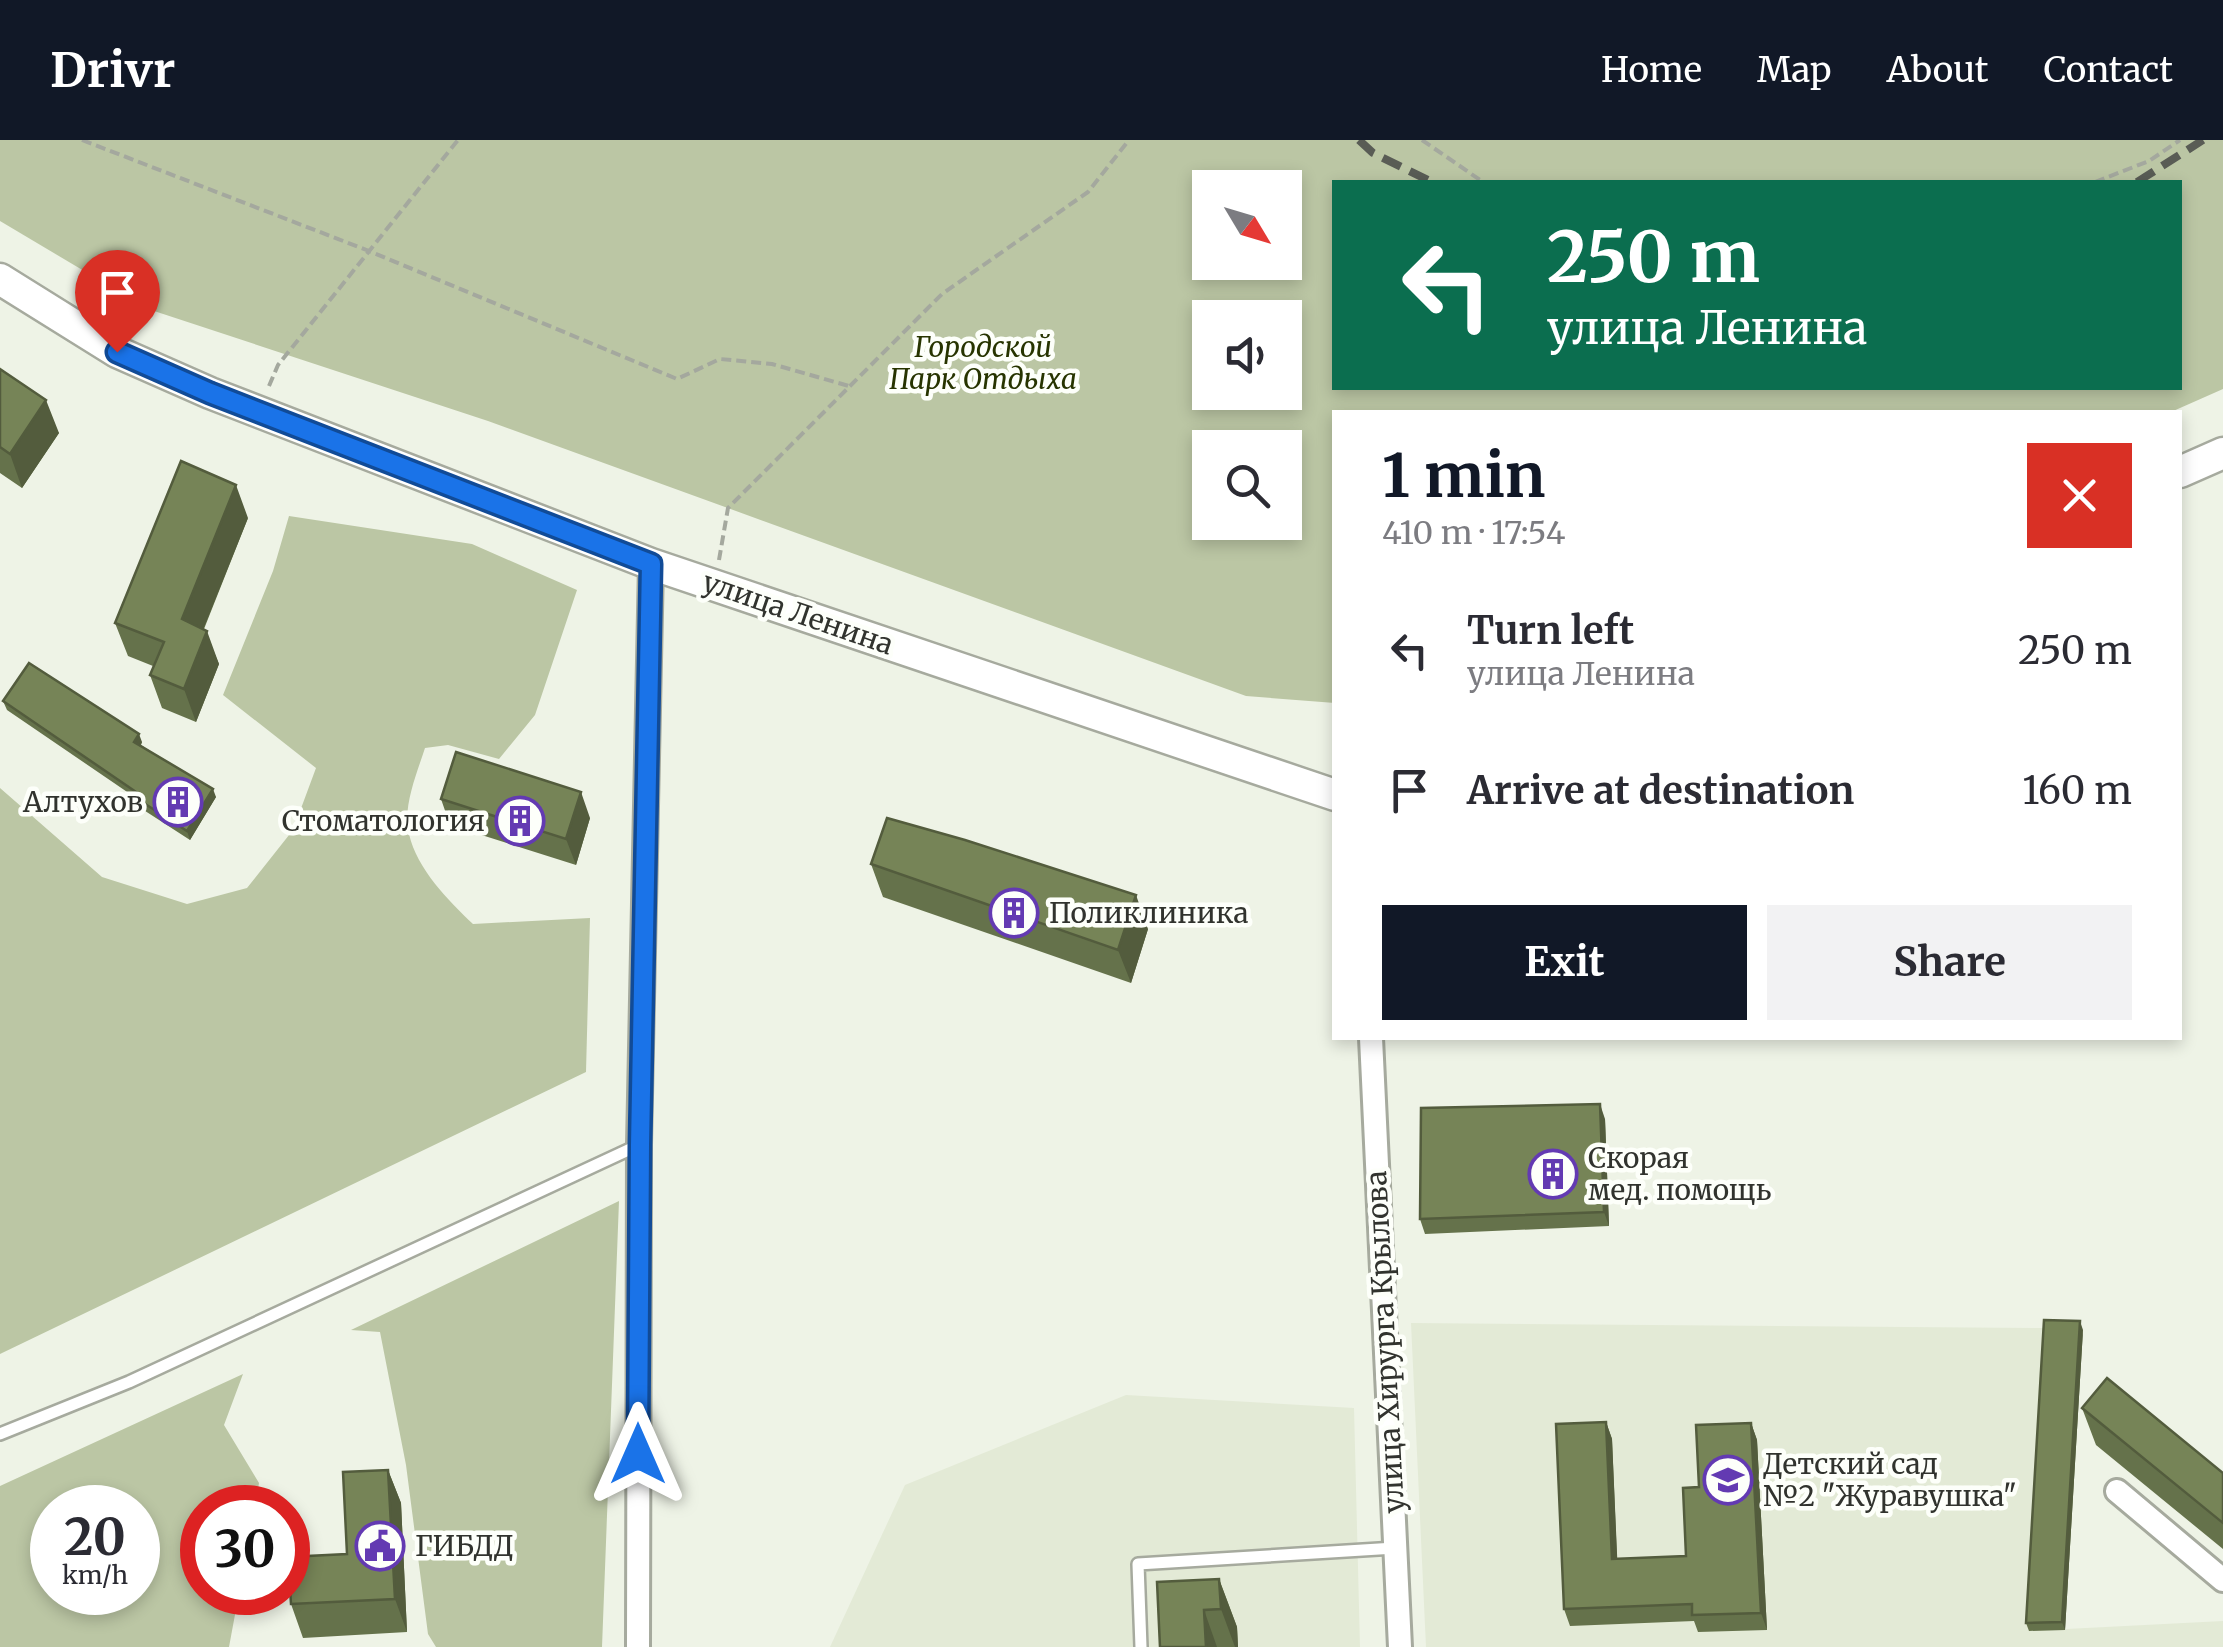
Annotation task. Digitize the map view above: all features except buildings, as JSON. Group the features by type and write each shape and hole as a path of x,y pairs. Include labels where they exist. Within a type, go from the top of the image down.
{"street":[{"name":"улица Ленина","path":"0,279 117,352 210,393 651,564 1332,794"},
{"path":"2182,471 2223,453"},
{"path":"638,1647 640,1145 651,564"},
{"name":"улица Хирурга Крылова","path":"1370,1040 1400,1647"},
{"path":"2117,1491 2223,1580"}],"lane":[{"path":"0,1434 128,1382 640,1145"},
{"path":"1141,1647 1138,1564 1396,1548"}],"path":[{"path":"82,140 369,251 676,379 720,359 772,364 850,386"},
{"path":"259,410 278,364 458,140"},
{"path":"714,584 728,508 942,294 1088,192 1129,140"},
{"path":"1422,140 1481,180"},
{"path":"2100,180 2149,160 2180,140"}],"shaded area":[{"name":"Детский сад №2 \"Журавушка\"","path":"1411,1323 2047,1328 2029,1631 2223,1621 2223,1647 1426,1647"},
{"path":"1126,1395 1354,1408 1360,1647 830,1647 905,1485"}],"green space":[{"name":"Городской Парк Отдыха","path":"0,140 2223,140 2223,389 2176,410 1332,410 1332,703 1246,696 488,421 148,309 0,221"},
{"path":"289,516 472,544 577,590 535,715 499,759 448,745 425,748 411,791 407,824 426,872 473,924 590,918 586,1072 0,1354 0,788 102,877 187,904 247,888 293,830 316,768 223,695 273,571"},
{"path":"619,1201 602,1647 436,1647 428,1634 406,1465 380,1332 351,1330"},
{"path":"243,1374 224,1425 259,1485 180,1485 180,1615 235,1615 229,1647 0,1647 0,1486"}],"railway":[{"path":"1359,140 1373,153 1428,180"},
{"path":"2140,180 2203,140"}],"place":[{"name":"Алтухов","path":"178,802"},
{"name":"Стоматология","path":"520,821"},
{"name":"Поликлиника","path":"1014,913"},
{"name":"Скорая мед. помощь","path":"1553,1174"},
{"name":"Детский сад №2 \"Журавушка\"","path":"1728,1480"},
{"name":"ГИБДД","path":"380,1546"}],"route":[{"path":"117,352 210,393 651,564 638,1454"}]}
